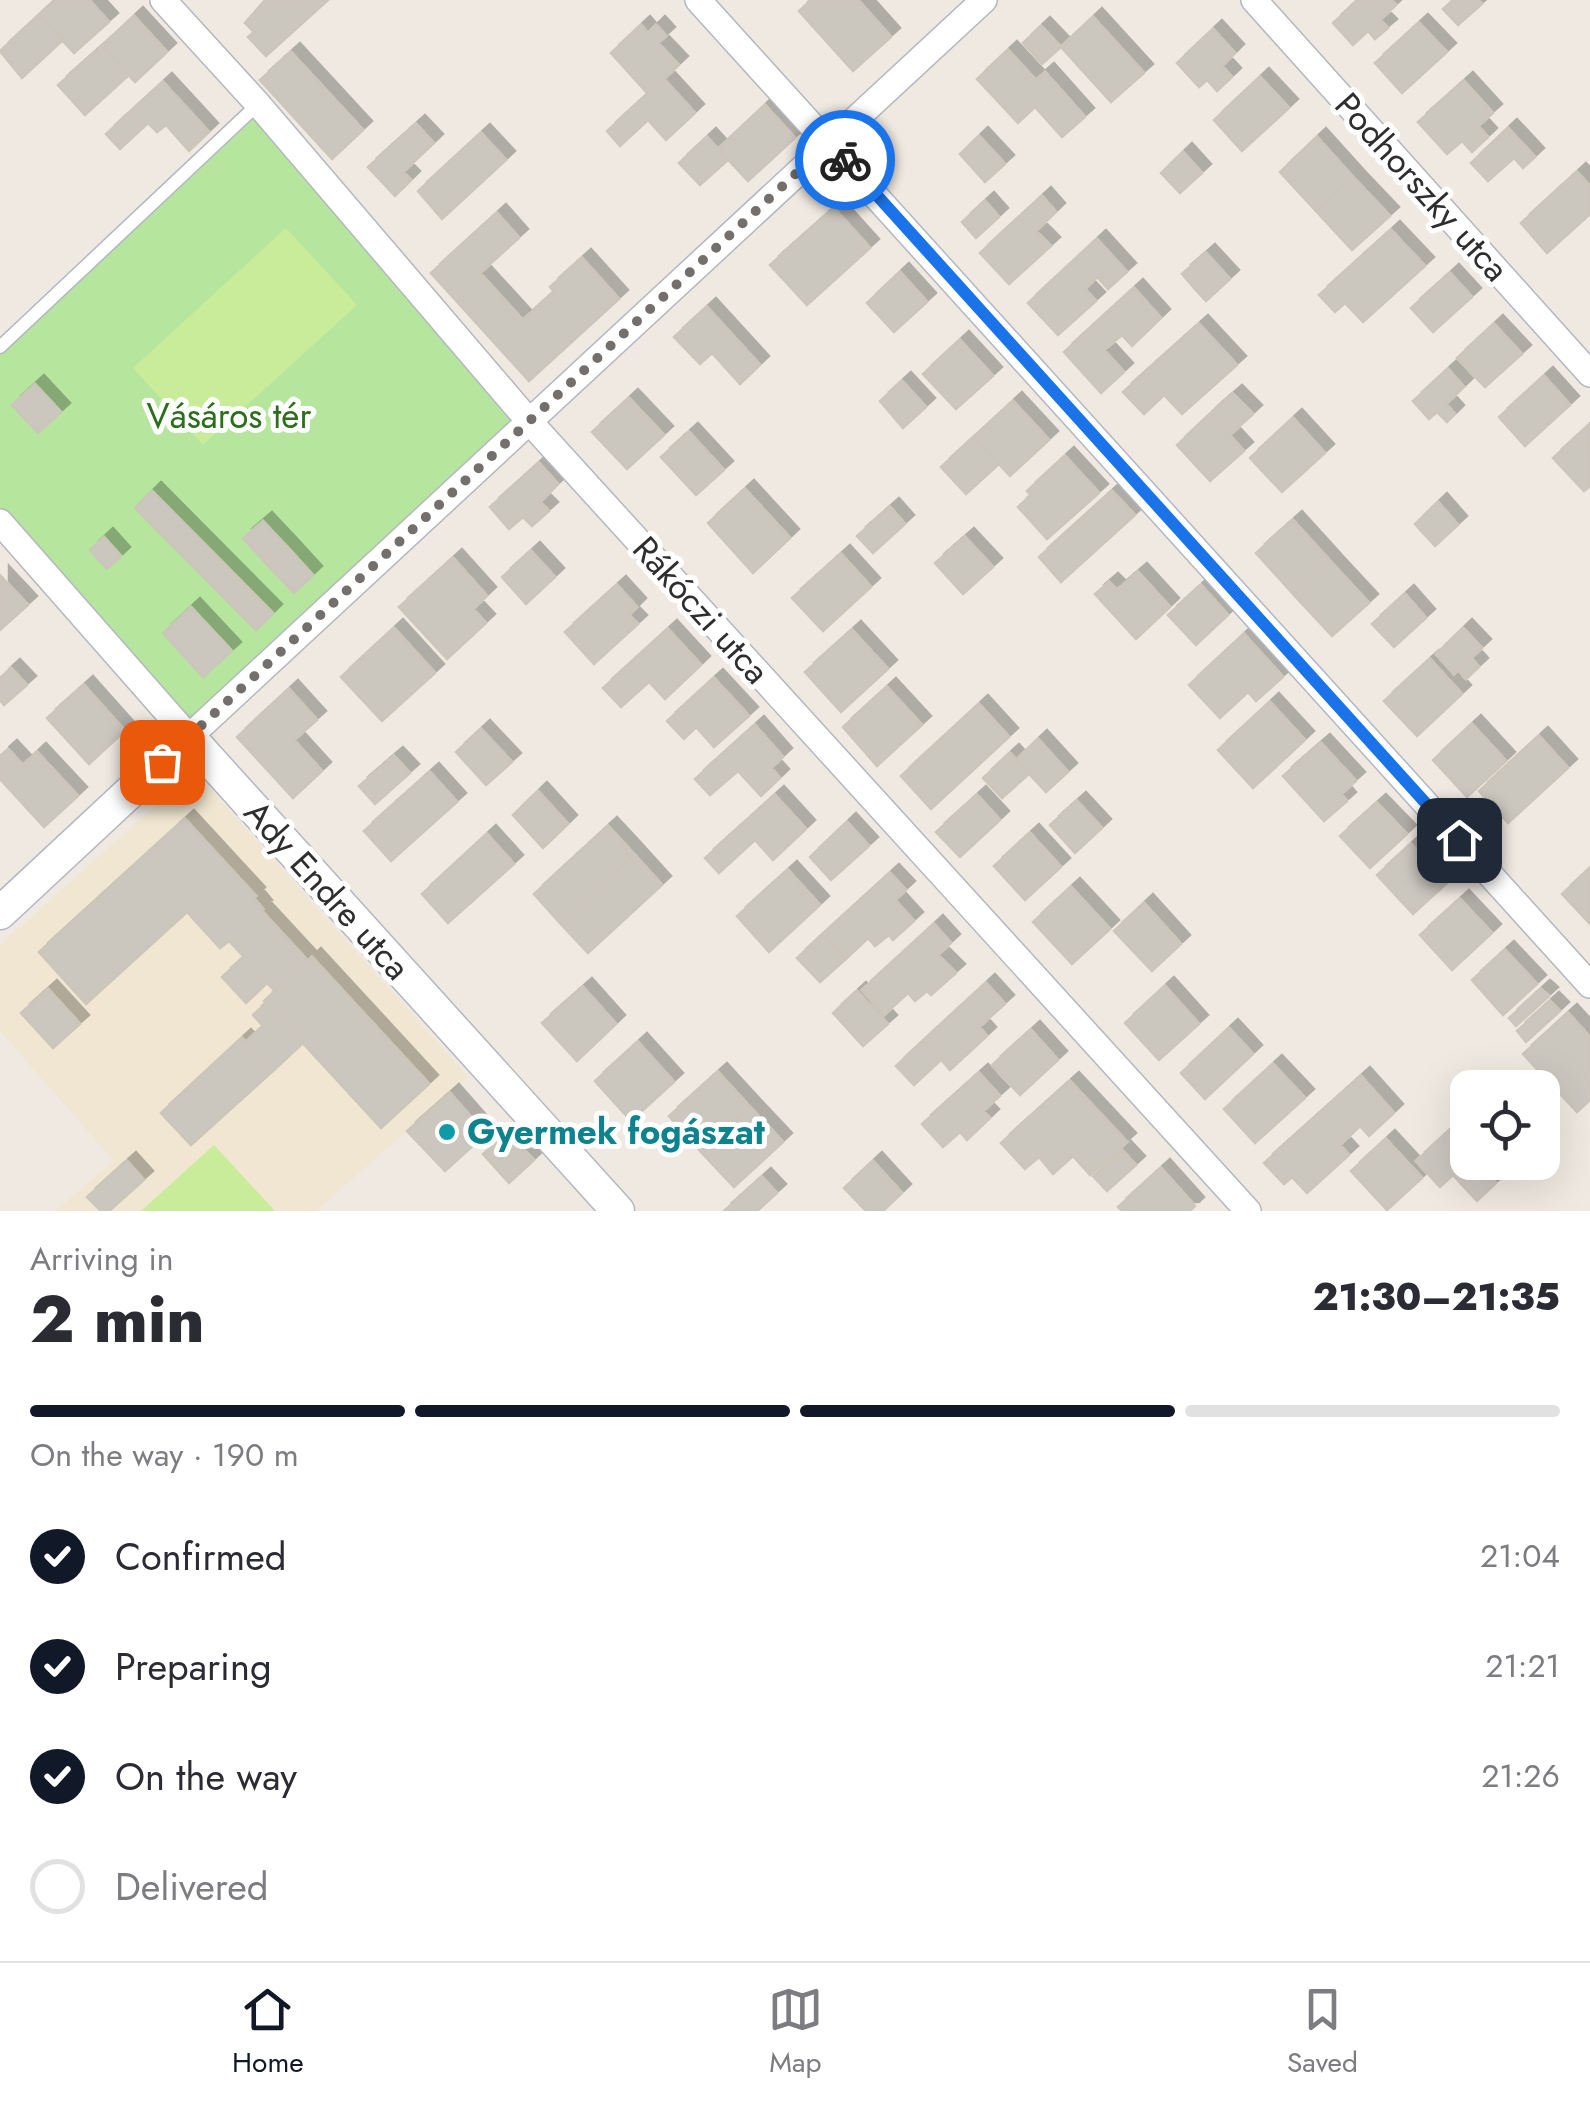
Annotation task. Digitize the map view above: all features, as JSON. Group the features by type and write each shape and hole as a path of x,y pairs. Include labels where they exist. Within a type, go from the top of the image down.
{"street":[{"name":"Rákóczi utca","path":"163,0 258,104 528,420 1248,1211"},
{"path":"698,0 1590,985"},
{"path":"0,913 984,0"},
{"name":"Podhorszky utca","path":"1254,0 1590,374"},
{"name":"Ady Endre utca","path":"0,522 188,737 618,1211"}],"lane":[{"path":"0,347 258,104"}],"shaded area":[{"path":"194,771 468,1077 316,1211 55,1211 114,1161 0,1031 0,945"}],"green space":[{"name":"Vásáros tér","path":"258,104 528,420 189,737 0,522 0,347"},
{"path":"286,228 357,305 203,445 133,368"},
{"path":"214,1145 275,1211 141,1211"}],"building":[{"path":"56,0 89,0 109,22 74,53 39,15"},
{"path":"265,0 328,0 266,56 248,37 254,32 245,23"},
{"path":"811,0 858,0 891,37 853,71 799,11"},
{"path":"1358,0 1391,0 1396,5 1380,20 1388,28 1375,39 1368,31 1353,45 1333,23"},
{"path":"1453,0 1478,0 1482,4 1458,25 1443,9"},
{"path":"39,15 63,40 22,78 0,51"},
{"path":"134,16 167,52 135,82 102,46"},
{"path":"1093,17 1144,73 1111,102 1061,47"},
{"path":"1419,23 1447,52 1402,93 1375,63"},
{"path":"641,25 648,33 656,25 666,36 658,43 679,65 648,94 611,53"},
{"path":"1041,26 1061,47 1042,64 1023,43"},
{"path":"1213,29 1235,53 1222,66 1232,77 1217,91 1207,80 1199,87 1177,63"},
{"path":"102,46 129,75 85,115 58,85"},
{"path":"1008,50 1036,80 1045,72 1085,117 1062,137 1035,107 1018,123 977,79"},
{"path":"291,52 363,130 332,159 260,80"},
{"path":"1260,77 1289,108 1242,151 1214,120"},
{"path":"664,79 695,113 666,140 648,120 620,146 607,131"},
{"path":"1464,81 1493,113 1478,126 1488,137 1472,152 1462,141 1447,154 1418,122"},
{"path":"163,82 209,132 189,151 166,125 157,132 148,123 120,149 106,134"},
{"path":"765,105 795,138 748,181 718,149"},
{"path":"416,124 434,143 403,172 411,180 395,196 368,167"},
{"path":"1508,128 1535,157 1523,168 1514,158 1488,181 1471,163"},
{"path":"481,133 506,160 442,219 418,191"},
{"path":"979,136 1005,164 985,182 960,154"},
{"path":"707,137 728,160 700,185 679,163"},
{"path":"1317,137 1353,177 1316,211 1280,172"},
{"path":"1183,152 1202,173 1180,193 1161,173"},
{"path":"1577,172 1590,186 1590,214 1547,253 1521,223"},
{"path":"1353,177 1390,216 1352,250 1316,211"},
{"path":"1042,196 1056,212 1036,231 1051,246 1009,284 980,253"},
{"path":"985,201 999,217 976,238 962,222"},
{"path":"834,208 870,248 807,305 770,265"},
{"path":"497,213 519,238 480,273 523,320 554,292 550,287 582,258 619,299 529,381 431,273"},
{"path":"1391,230 1425,266 1363,322 1345,303 1335,312 1319,295"},
{"path":"1097,239 1127,272 1108,289 1097,277 1085,289 1096,301 1058,335 1028,303"},
{"path":"1206,253 1218,266 1194,288 1182,274"},
{"path":"1218,266 1230,279 1206,301 1194,288"},
{"path":"900,272 927,302 894,332 867,303"},
{"path":"1450,273 1472,297 1433,332 1411,308"},
{"path":"1134,288 1161,318 1132,346 1122,335 1104,350 1124,372 1101,393 1064,352"},
{"path":"707,307 760,365 740,384 712,353 700,364 674,337"},
{"path":"1199,324 1237,365 1182,414 1164,395 1144,414 1123,392"},
{"path":"1494,324 1522,354 1485,387 1457,358"},
{"path":"960,340 993,376 956,409 923,374"},
{"path":"1448,369 1464,387 1446,404 1455,414 1447,422 1437,412 1429,419 1413,401"},
{"path":"1544,376 1570,405 1525,446 1499,417"},
{"path":"902,381 926,407 903,428 880,401"},
{"path":"35,384 61,412 38,433 12,405"},
{"path":"1233,394 1253,414 1229,436 1210,414"},
{"path":"629,398 664,435 627,469 592,432"},
{"path":"1013,401 1049,440 1010,476 974,437"},
{"path":"1210,414 1244,451 1210,481 1177,445"},
{"path":"1293,418 1325,453 1282,492 1250,458"},
{"path":"1588,426 1590,486 1584,491 1553,458"},
{"path":"689,432 724,470 696,495 661,457"},
{"path":"974,437 999,464 966,494 941,467"},
{"path":"1065,456 1099,493 1047,539 1018,507 1031,495 1027,491"},
{"path":"539,463 558,484 540,502 549,511 532,526 523,517 509,529 490,507"},
{"path":"745,489 790,538 753,573 708,523"},
{"path":"152,491 273,613 256,630 135,508"},
{"path":"1112,491 1135,515 1061,582 1039,557"},
{"path":"1438,502 1458,525 1435,546 1415,524"},
{"path":"890,507 905,524 873,553 857,536"},
{"path":"1293,520 1331,562 1294,595 1256,553"},
{"path":"263,521 293,553 273,571 243,538"},
{"path":"104,537 121,556 107,569 90,550"},
{"path":"965,537 993,567 963,594 935,563"},
{"path":"531,551 555,577 526,604 502,577"},
{"path":"293,553 313,575 294,593 273,571"},
{"path":"841,554 871,587 823,631 792,598"},
{"path":"453,558 487,596 473,609 486,623 447,659 399,607"},
{"path":"1331,562 1369,603 1332,636 1294,595"},
{"path":"1138,572 1170,607 1136,639 1095,594 1109,582 1117,590"},
{"path":"0,575 28,605 0,630"},
{"path":"617,585 637,607 629,615 638,624 594,664 565,632"},
{"path":"1201,585 1228,615 1196,645 1168,615"},
{"path":"1405,594 1426,618 1394,647 1372,624"},
{"path":"191,607 232,651 203,677 163,633"},
{"path":"394,628 435,673 382,721 341,677"},
{"path":"1463,628 1482,648 1471,658 1479,667 1466,679 1458,670 1454,674 1436,654"},
{"path":"668,629 701,665 665,699 649,682 621,707 603,688"},
{"path":"852,630 888,669 841,712 805,672"},
{"path":"1244,634 1283,677 1256,701 1248,692 1220,718 1189,685"},
{"path":"1430,659 1462,694 1417,736 1384,701"},
{"path":"11,668 27,685 4,705 0,700 0,678"},
{"path":"714,678 749,716 714,747 696,727 684,739 667,721"},
{"path":"84,685 125,731 89,764 47,718"},
{"path":"887,687 922,725 877,766 843,727"},
{"path":"289,689 317,720 294,740 322,771 293,798 237,737"},
{"path":"1270,702 1305,740 1253,788 1218,750"},
{"path":"979,704 1009,737 931,809 901,776"},
{"path":"1472,724 1506,761 1467,797 1433,760"},
{"path":"755,725 783,757 771,768 780,778 761,796 738,771 710,795 695,779"},
{"path":"481,729 512,762 486,785 456,752"},
{"path":"1539,736 1568,768 1508,823 1479,791"},
{"path":"1038,739 1068,772 1046,792 1016,760"},
{"path":"1321,743 1356,781 1341,794 1347,801 1324,821 1283,776"},
{"path":"8,749 23,765 37,752 78,796 44,827 0,779 0,756"},
{"path":"1010,753 1029,774 1002,798 983,778"},
{"path":"394,756 410,773 375,804 359,786"},
{"path":"430,772 457,802 391,861 364,831"},
{"path":"538,791 568,824 543,848 513,815"},
{"path":"775,795 806,829 773,860 755,840 719,873 705,858"},
{"path":"977,795 1000,820 960,857 936,832"},
{"path":"1077,801 1102,828 1075,853 1050,825"},
{"path":"1377,803 1407,834 1370,868 1340,836"},
{"path":"185,819 256,896 261,910 308,961 275,991 267,983 246,1003 222,977 244,957 229,941 220,948 187,912 86,1004 39,952"},
{"path":"847,822 869,846 831,880 810,857"},
{"path":"608,826 634,854 559,922 534,894"},
{"path":"1030,833 1061,867 1025,900 994,866"},
{"path":"487,834 514,864 448,923 422,894"},
{"path":"1411,844 1447,883 1413,914 1377,875"},
{"path":"634,854 662,885 588,953 559,922"},
{"path":"1590,868 1590,924 1562,894"},
{"path":"788,870 820,905 769,952 737,916"},
{"path":"890,873 906,890 895,900 914,921 893,940 889,935 875,946 868,938 846,959 823,934"},
{"path":"1071,887 1110,929 1072,964 1033,922"},
{"path":"1460,899 1492,933 1452,970 1420,935"},
{"path":"1144,903 1181,944 1152,971 1114,931"},
{"path":"934,924 951,943 938,955 956,973 931,995 927,991 915,1001 908,993 884,1015 862,990"},
{"path":"823,934 846,959 820,982 797,958"},
{"path":"1505,950 1537,984 1503,1015 1472,980"},
{"path":"312,957 429,1084 381,1128 264,1001"},
{"path":"986,983 1005,1004 979,1027 987,1036 950,1070 924,1040"},
{"path":"1165,986 1199,1024 1159,1060 1125,1023"},
{"path":"583,987 616,1024 577,1061 542,1023"},
{"path":"48,989 80,1024 53,1048 21,1013"},
{"path":"1541,989 1549,996 1516,1026 1509,1018"},
{"path":"857,991 888,1024 863,1046 833,1013"},
{"path":"1550,1001 1560,1011 1526,1042 1517,1031"},
{"path":"266,1003 303,1043 273,1071 246,1042 263,1026 253,1015"},
{"path":"1568,1013 1590,1037 1590,1100 1577,1112 1560,1094 1560,1070 1538,1070 1523,1054"},
{"path":"1229,1028 1253,1054 1205,1099 1181,1073"},
{"path":"1031,1030 1058,1060 1020,1095 992,1065"},
{"path":"242,1038 273,1071 191,1145 161,1113"},
{"path":"924,1040 941,1060 914,1085 896,1066"},
{"path":"638,1042 674,1082 631,1121 595,1081"},
{"path":"1273,1064 1305,1098 1255,1143 1224,1109"},
{"path":"718,1072 750,1107 701,1152 669,1116"},
{"path":"979,1073 1000,1096 983,1111 990,1118 967,1140 960,1132 943,1147 922,1124"},
{"path":"1361,1076 1394,1113 1369,1136 1360,1126 1340,1145 1349,1155 1307,1193 1292,1177 1284,1184 1264,1163"},
{"path":"1070,1081 1127,1142 1090,1175 1073,1156 1053,1174 1039,1157 1025,1169 1001,1143"},
{"name":"Gyermek fogászat","path":"450,1093 486,1134 445,1171 407,1131"},
{"path":"750,1107 783,1142 734,1187 701,1152"},
{"path":"507,1132 534,1160 509,1183 483,1154"},
{"path":"1450,1132 1450,1178 1440,1187 1416,1161"},
{"path":"1386,1139 1422,1178 1387,1210 1351,1171"},
{"path":"1122,1150 1136,1165 1107,1191 1093,1176"},
{"path":"127,1161 144,1180 109,1211 101,1211 87,1197"},
{"path":"873,1161 902,1193 883,1211 866,1211 844,1188"},
{"path":"1161,1168 1195,1206 1190,1211 1122,1211 1118,1207"},
{"path":"762,1177 777,1193 757,1211 724,1211"},
{"path":"1458,1180 1493,1180 1496,1183 1477,1201"}],"way so far":[{"path":"162,762 829,143 845,160"}],"place":[{"name":"Gyermek fogászat","path":"447,1132"}],"route":[{"path":"845,160 1459,840"}]}
